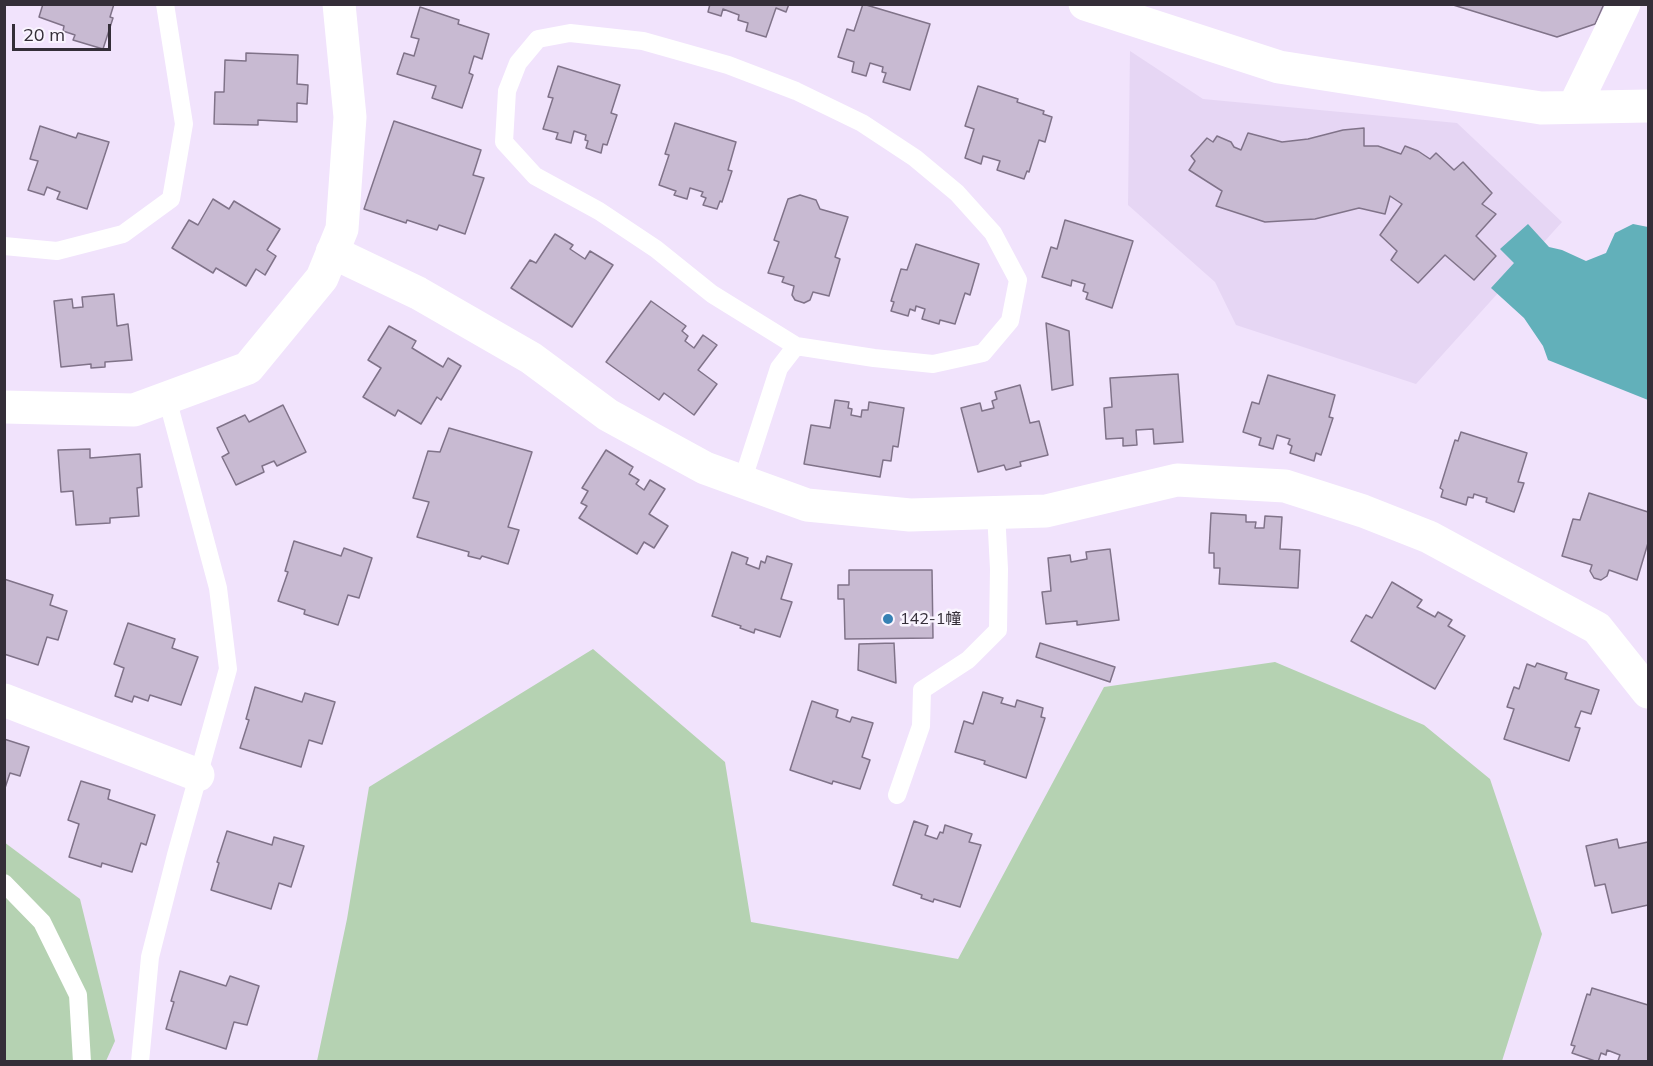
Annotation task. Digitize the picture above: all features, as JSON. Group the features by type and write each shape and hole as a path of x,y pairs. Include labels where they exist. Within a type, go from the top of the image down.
{"street":[{"path":"4,407 134,410 248,368 322,278 342,229 350,117 339,4"},
{"path":"1085,4 1149,14 1279,67 1541,108 1648,106"},
{"path":"1574,107 1624,4"},
{"path":"332,252 418,293 531,358 608,415 705,468 807,505 910,515 1046,511 1177,480 1285,486 1363,511 1429,537 1597,628 1648,692"},
{"path":"4,700 198,775"}],"lane":[{"path":"4,246 57,251 123,234 171,199 184,124 165,4"},
{"path":"570,33 643,41 728,65 796,91 862,123 915,158 957,193 993,233 1018,280 1010,321 982,353 933,364 796,346 712,294 656,249 599,211 535,176 504,142 507,91 518,63 538,39 570,33"},
{"path":"742,482 779,368 796,346"},
{"path":"140,1062 150,957 228,669 218,588 167,398"},
{"path":"897,795 921,726 922,690 968,660 998,630 999,569 996,512"},
{"path":"4,883 42,922 78,995 82,1062"}],"shaded area":[{"path":"1130,51 1203,99 1457,123 1562,222 1416,384 1236,325 1215,282 1128,205"},
{"path":"1528,224 1549,247 1586,261 1606,253 1615,233 1633,224 1648,227 1648,400 1548,360 1543,346 1524,318 1491,288 1514,263 1500,249"},
{"path":"593,649 725,762 751,922 958,959 1104,687 1275,662 1424,725 1490,779 1542,934 1502,1061 317,1061 347,919 369,787"},
{"path":"4,842 80,899 115,1041 106,1061 5,1061"}],"building":[{"path":"43,4 114,4 110,17 113,18 103,49 73,40 75,35 63,31 64,26 39,17"},
{"path":"710,4 789,4 786,12 776,8 766,37 746,31 748,23 738,20 739,15 723,9 721,16 708,12"},
{"path":"863,4 930,24 910,90 883,82 886,73 882,72 883,67 870,63 866,76 852,72 854,62 838,57 847,29 854,31"},
{"path":"1450,4 1604,4 1595,24 1557,37"},
{"path":"420,7 459,20 458,24 489,34 482,59 474,56 469,73 473,75 462,108 432,98 436,86 397,74 404,53 414,56 419,39 411,37"},
{"path":"246,53 298,55 297,84 308,85 307,104 297,103 297,122 258,120 258,125 214,124 215,92 224,92 225,60 246,61"},
{"path":"558,66 620,85 611,113 617,115 607,145 603,144 601,153 586,148 588,141 585,140 586,135 574,131 571,143 556,139 558,133 543,129 553,98 548,97"},
{"path":"978,86 1018,99 1017,102 1044,111 1043,114 1052,117 1045,142 1039,140 1029,172 1027,171 1024,179 997,170 1000,161 983,156 981,164 965,158 974,129 965,126"},
{"path":"394,121 481,150 473,175 484,178 465,234 439,225 437,230 407,220 406,223 364,209"},
{"path":"675,123 736,142 728,170 732,171 722,202 720,201 717,209 703,205 706,198 701,196 703,192 690,188 687,199 674,195 676,191 659,185 669,155 665,154"},
{"path":"40,126 76,138 78,133 109,142 87,209 57,199 60,192 47,187 44,195 28,190 38,161 30,159"},
{"path":"1364,128 1364,146 1378,146 1401,154 1405,146 1430,159 1436,153 1454,170 1463,162 1492,193 1482,204 1496,214 1476,236 1496,256 1474,280 1445,255 1418,283 1391,260 1397,251 1380,235 1402,204 1390,196 1385,214 1359,208 1315,219 1265,222 1216,206 1222,191 1189,170 1195,161 1191,156 1207,138 1213,142 1217,136 1231,142 1234,147 1241,150 1248,133 1282,142"},
{"path":"800,195 816,200 820,209 848,217 835,257 840,259 829,296 813,292 810,300 804,303 795,300 792,295 794,286 782,282 784,277 768,273 779,242 774,240 788,199"},
{"path":"213,199 229,209 234,201 280,229 267,250 276,256 265,275 256,269 246,286 216,268 213,273 172,248 189,220 198,225"},
{"path":"1065,220 1133,241 1112,308 1086,299 1088,293 1083,291 1085,284 1072,280 1071,286 1042,277 1051,247 1057,249"},
{"path":"555,234 573,245 570,249 585,259 590,251 613,265 572,327 511,288 530,260 536,263"},
{"path":"916,244 979,264 970,295 965,293 955,324 940,320 939,324 922,319 925,309 916,306 915,311 910,309 908,316 891,311 894,302 891,301 901,269 907,270"},
{"path":"114,294 117,326 128,324 132,360 105,362 105,367 91,368 91,364 61,367 54,301 72,299 73,308 83,307 82,297"},
{"path":"651,301 686,326 682,331 688,336 685,341 694,348 703,335 717,345 698,370 717,384 694,415 664,393 659,400 606,362"},
{"path":"1046,323 1069,331 1073,385 1052,390"},
{"path":"389,326 416,341 412,348 443,367 448,358 461,366 441,400 437,397 421,424 398,410 395,416 363,397 381,368 368,360"},
{"path":"1178,374 1183,442 1154,444 1153,429 1136,430 1137,445 1123,446 1123,438 1106,439 1104,408 1112,407 1110,378"},
{"path":"1268,375 1335,395 1329,417 1333,418 1321,455 1316,453 1314,461 1290,453 1292,446 1288,444 1290,439 1277,435 1273,449 1259,445 1261,438 1243,432 1252,402 1259,404"},
{"path":"1020,385 1030,423 1039,421 1048,455 1020,462 1021,466 1006,470 1004,465 978,472 961,408 980,403 982,411 994,408 992,401 997,399 995,392"},
{"path":"835,400 849,402 848,408 852,409 851,415 861,417 862,410 868,410 869,402 904,408 898,447 893,446 891,461 883,460 880,477 804,464 811,425 830,428"},
{"path":"283,405 306,452 277,466 274,461 262,466 264,472 236,485 222,457 229,453 217,428 245,415 249,422"},
{"path":"449,428 532,452 508,527 519,530 508,564 482,556 480,559 468,556 469,552 417,537 429,502 413,498 428,451 440,452"},
{"path":"1461,432 1527,453 1518,482 1524,483 1514,512 1486,502 1487,498 1474,494 1473,498 1468,497 1466,505 1441,497 1443,490 1440,488 1455,440 1458,441"},
{"path":"90,449 90,458 140,454 142,487 137,488 139,516 110,518 110,523 76,525 73,491 61,492 58,450"},
{"path":"606,450 633,467 629,474 639,480 636,484 644,490 650,480 665,489 649,514 668,526 654,548 644,542 637,554 579,518 587,506 581,503 588,491 582,488"},
{"path":"1589,493 1648,512 1648,543 1637,580 1609,570 1607,576 1601,580 1594,578 1590,571 1592,565 1562,556 1573,519 1580,520"},
{"path":"1211,513 1246,515 1246,522 1256,522 1255,528 1264,528 1265,516 1282,517 1280,549 1300,550 1298,588 1219,584 1220,568 1214,568 1214,553 1209,553"},
{"path":"294,541 341,556 344,548 372,558 359,598 348,595 338,625 304,614 305,610 278,601 288,572 285,571"},
{"path":"1110,549 1119,620 1077,625 1077,621 1046,624 1042,592 1051,591 1048,558 1070,555 1071,562 1087,559 1086,552"},
{"path":"732,552 748,558 746,564 759,569 761,561 765,563 767,556 792,564 781,599 792,602 780,637 755,629 754,633 712,616"},
{"name":"142-1幢","path":"849,570 932,570 933,638 845,639 844,599 838,599 838,585 849,585"},
{"path":"4,579 53,595 50,605 67,611 58,640 47,637 38,665 4,654"},
{"path":"1392,582 1422,600 1417,607 1435,617 1438,612 1452,620 1448,626 1465,636 1435,689 1351,641 1366,615 1372,618"},
{"path":"128,623 175,639 172,648 198,657 181,705 150,695 148,701 134,696 132,702 115,696 124,668 114,664"},
{"path":"894,643 896,683 858,670 859,644"},
{"path":"1040,643 1115,667 1110,682 1036,657"},
{"path":"1537,663 1567,673 1565,679 1599,690 1591,714 1581,711 1575,727 1580,728 1569,761 1504,739 1514,709 1507,707 1514,687 1519,689 1527,664 1535,667"},
{"path":"255,687 302,702 305,693 335,702 322,744 309,740 301,767 240,748 249,720 246,719"},
{"path":"983,692 1003,698 1001,703 1015,707 1017,700 1043,708 1041,717 1045,718 1026,778 984,764 985,761 955,752 964,721 973,724"},
{"path":"812,701 838,710 836,717 850,722 852,717 873,723 862,757 870,760 860,789 833,781 832,784 790,770"},
{"path":"4,739 29,747 20,776 10,773 4,791"},
{"path":"81,781 110,790 108,799 155,815 146,845 141,843 132,872 102,863 101,867 69,857 79,824 68,820"},
{"path":"914,821 928,826 925,835 937,839 940,832 943,833 945,825 972,834 969,842 981,845 960,907 934,899 933,902 921,898 922,895 893,885"},
{"path":"227,831 272,845 274,837 304,846 291,887 279,883 271,909 211,890"},
{"path":"1617,839 1619,848 1648,842 1648,905 1612,913 1605,884 1595,886 1586,846"},
{"path":"180,971 226,986 230,976 259,986 247,1025 234,1022 226,1049 166,1029"},
{"path":"1592,988 1648,1005 1648,1062 1623,1062 1618,1060 1620,1055 1607,1050 1606,1055 1601,1053 1598,1062 1572,1053 1575,1046 1571,1045 1587,994 1590,995"}],"place":[{"name":"142-1幢","path":"888,619"}]}
